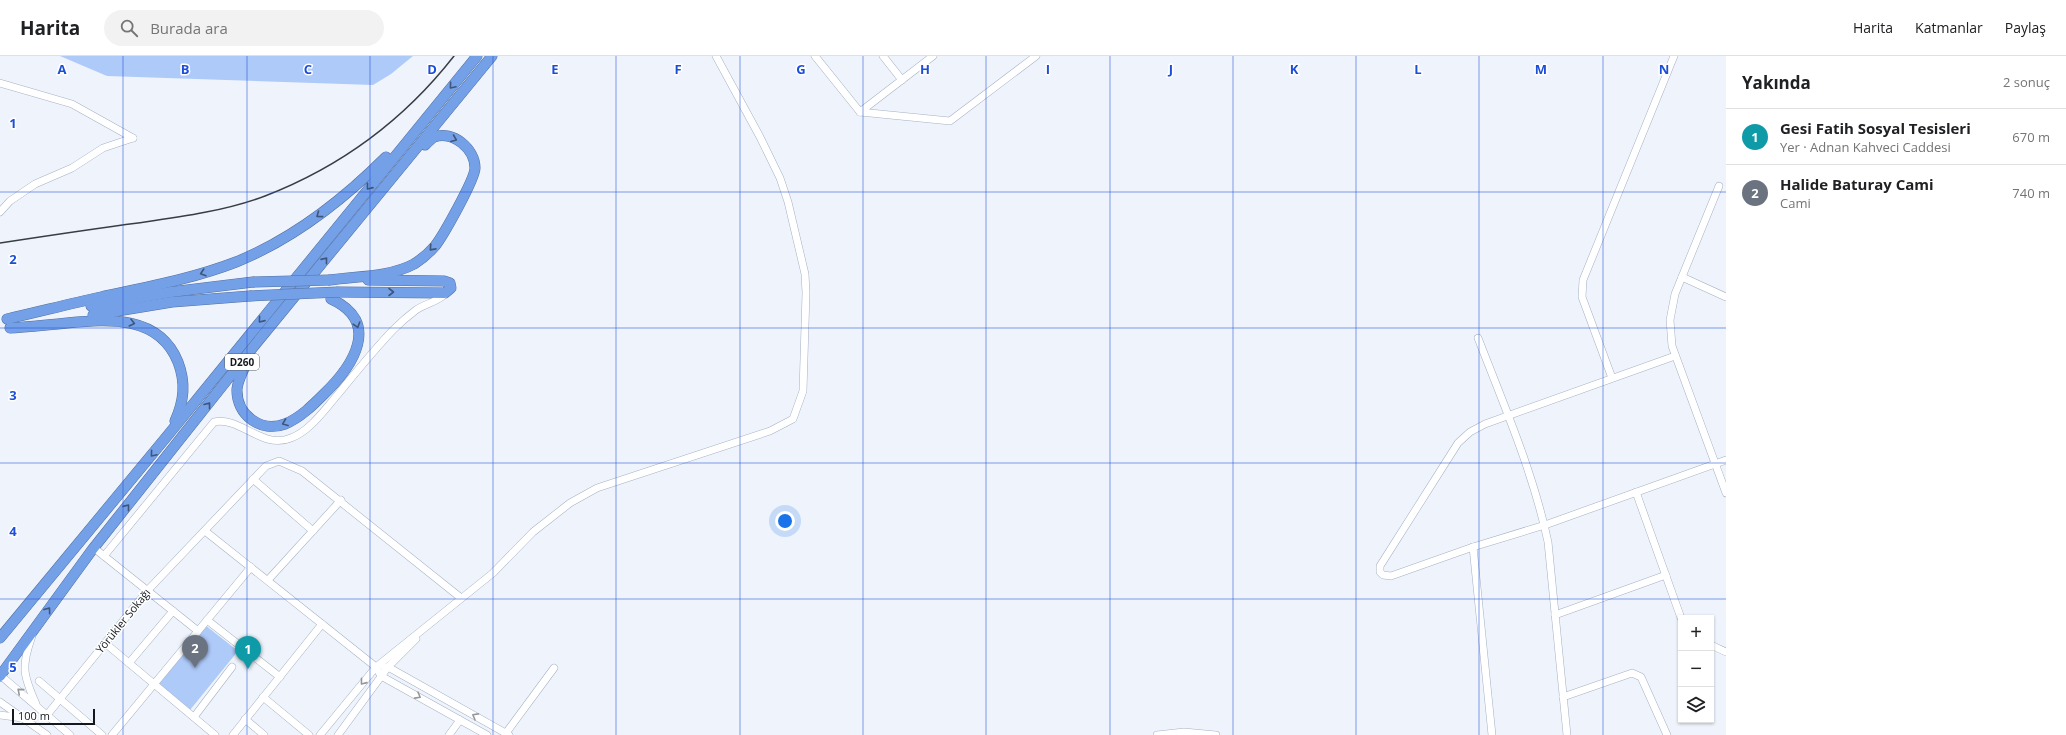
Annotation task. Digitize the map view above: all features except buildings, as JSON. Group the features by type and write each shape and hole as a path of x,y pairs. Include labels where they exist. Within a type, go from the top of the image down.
{"highway":[{"name":"D260","path":"0,638 168,435 420,123 477,56"},
{"name":"D260","path":"0,675 94,548 254,346 492,56"},
{"path":"4,325 185,279 248,256 295,231 334,203 379,164 420,123"},
{"path":"330,280 396,271 415,263 426,255 438,241 472,179 475,168 472,155 465,146 456,139 443,136 433,137 400,169"},
{"path":"330,280 446,281 451,286 447,292 250,296 172,302 4,325 171,292 253,282 330,280"},
{"path":"254,346 239,380 237,389 239,403 245,414 255,422 273,426 285,424 302,414 329,390 344,371 357,349 359,334 354,316 334,295"},
{"path":"4,325 109,320 133,323 153,332 174,354 182,378 181,407 168,435"}],"street":[{"path":"320,735 376,667 445,610 493,573 533,532 570,503 597,488 770,431 793,419 803,391 806,293 805,274 788,202 780,178 760,137 716,56"},
{"path":"815,56 860,112 950,122 1036,56"},
{"path":"883,56 902,80"},
{"path":"860,112 933,56"},
{"path":"1612,378 1583,302 1583,280 1674,56"},
{"path":"0,84 72,104 133,138 103,148 72,168 35,184 10,201 0,212"},
{"path":"1719,186 1672,303 1670,337 1675,356 1726,493"},
{"path":"1682,277 1726,297"},
{"path":"104,556 214,422 224,420 260,437 282,440 291,438 315,420 394,330 417,310 436,301 447,292"},
{"path":"1478,338 1508,416 1545,525 1548,542 1567,735"},
{"path":"1675,356 1480,426 1458,443 1380,566 1380,572 1383,575 1391,576 1473,547 1545,525 1726,460"},
{"name":"Yörükler Sokağı","path":"47,715 148,590 266,466 279,461 302,471 461,598"},
{"path":"253,479 313,531"},
{"path":"1636,492 1680,615"},
{"path":"268,580 340,500"},
{"path":"205,531 376,667 381,676 487,735"},
{"path":"1473,547 1492,735"},
{"path":"94,548 198,631"},
{"path":"112,735 251,567"},
{"path":"1555,615 1666,575"},
{"path":"338,735 388,667 445,610"},
{"path":"129,663 173,611"},
{"path":"208,620 280,677"},
{"path":"233,735 322,624"},
{"path":"36,627 25,656 24,669 27,683 37,706"},
{"path":"105,643 216,735"},
{"path":"1714,646 1726,652"},
{"path":"194,717 232,667"},
{"path":"376,667 388,667 508,734 554,668"},
{"path":"1563,697 1632,673 1637,674 1641,677 1667,735"},
{"path":"0,675 70,735"},
{"path":"39,681 102,735"},
{"path":"263,697 309,735"},
{"path":"0,702 47,735"},
{"path":"0,715 24,718"},
{"path":"245,719 264,735"},
{"path":"449,735 460,720"},
{"path":"1157,735 1189,732 1216,735"}],"shaded area":[{"path":"60,56 413,56 391,74 373,85 107,76"},
{"path":"205,625 238,651 190,710 158,685"}],"railway":[{"path":"0,243 186,216 234,206 265,196 319,171 345,156 369,139 414,101 454,56"}],"place":[{"name":"Halide Baturay Cami","path":"195,668"},
{"name":"Gesi Fatih Sosyal Tesisleri","path":"248,669"}]}
